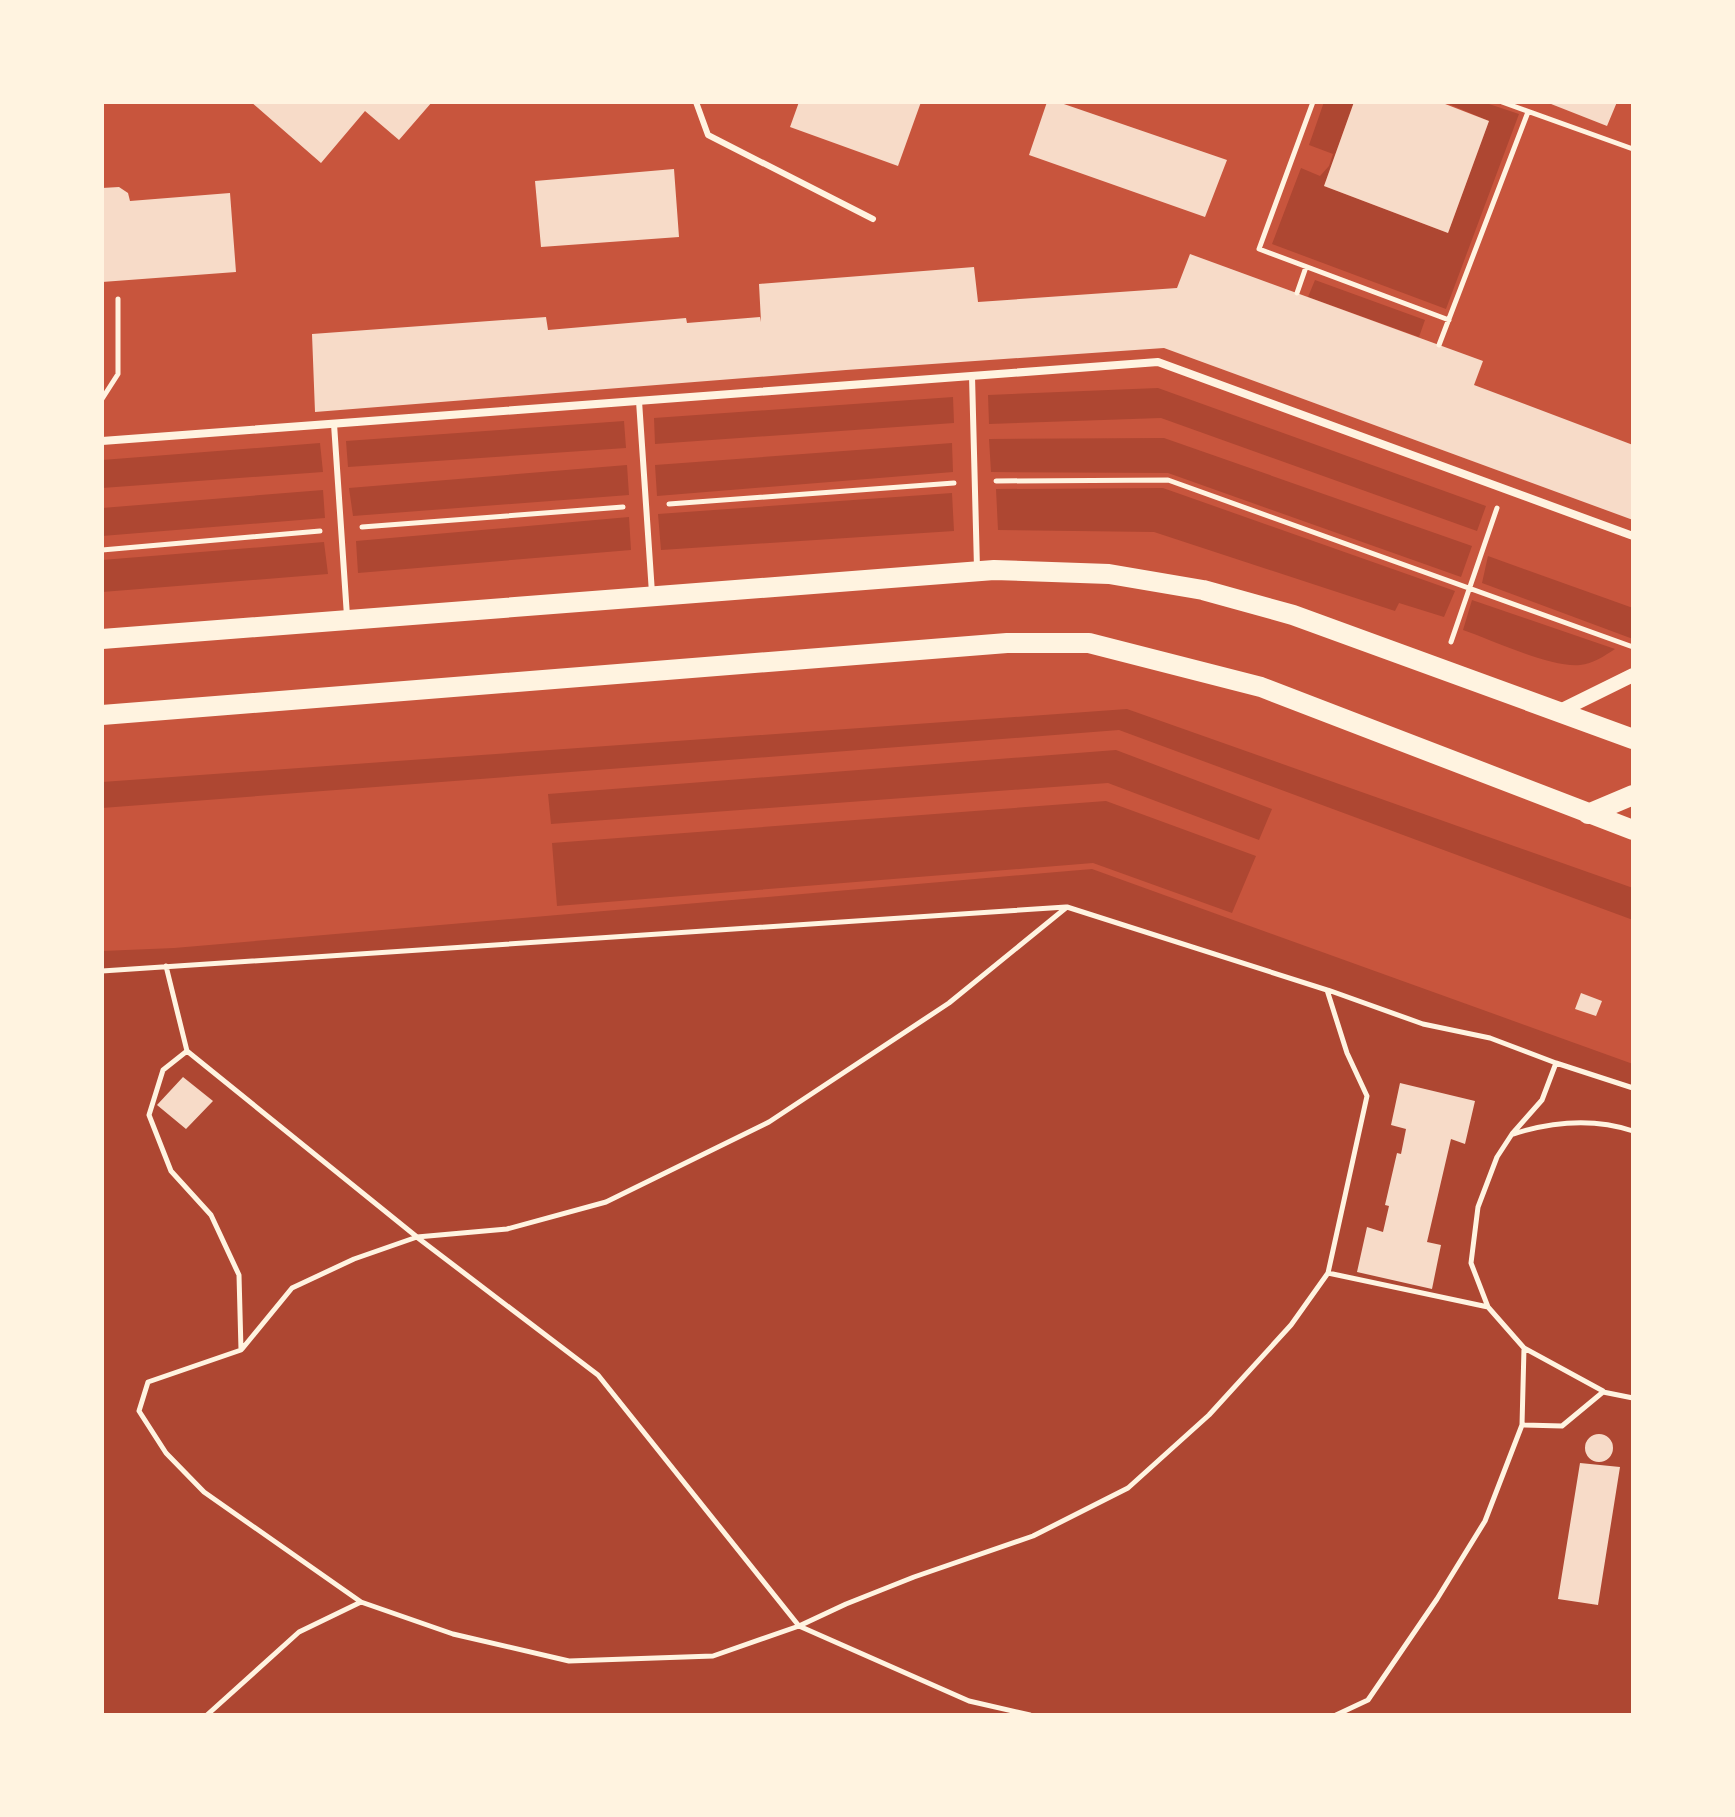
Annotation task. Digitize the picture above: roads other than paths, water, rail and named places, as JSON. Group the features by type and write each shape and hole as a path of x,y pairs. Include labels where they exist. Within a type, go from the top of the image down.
{"main road":[{"path":"102,639 977,571 1109,574 1203,590 1293,615 1633,739"},
{"path":"102,715 1007,643 1089,643 1261,687 1633,830"},
{"path":"1588,814 1633,795"}],"street":[{"path":"102,441 1158,362 1633,536"},
{"path":"1558,712 1633,675"}],"lane":[{"path":"696,102 708,135 873,219"},
{"path":"972,376 977,571"},
{"path":"639,401 652,596"},
{"path":"334,424 347,620"}]}
